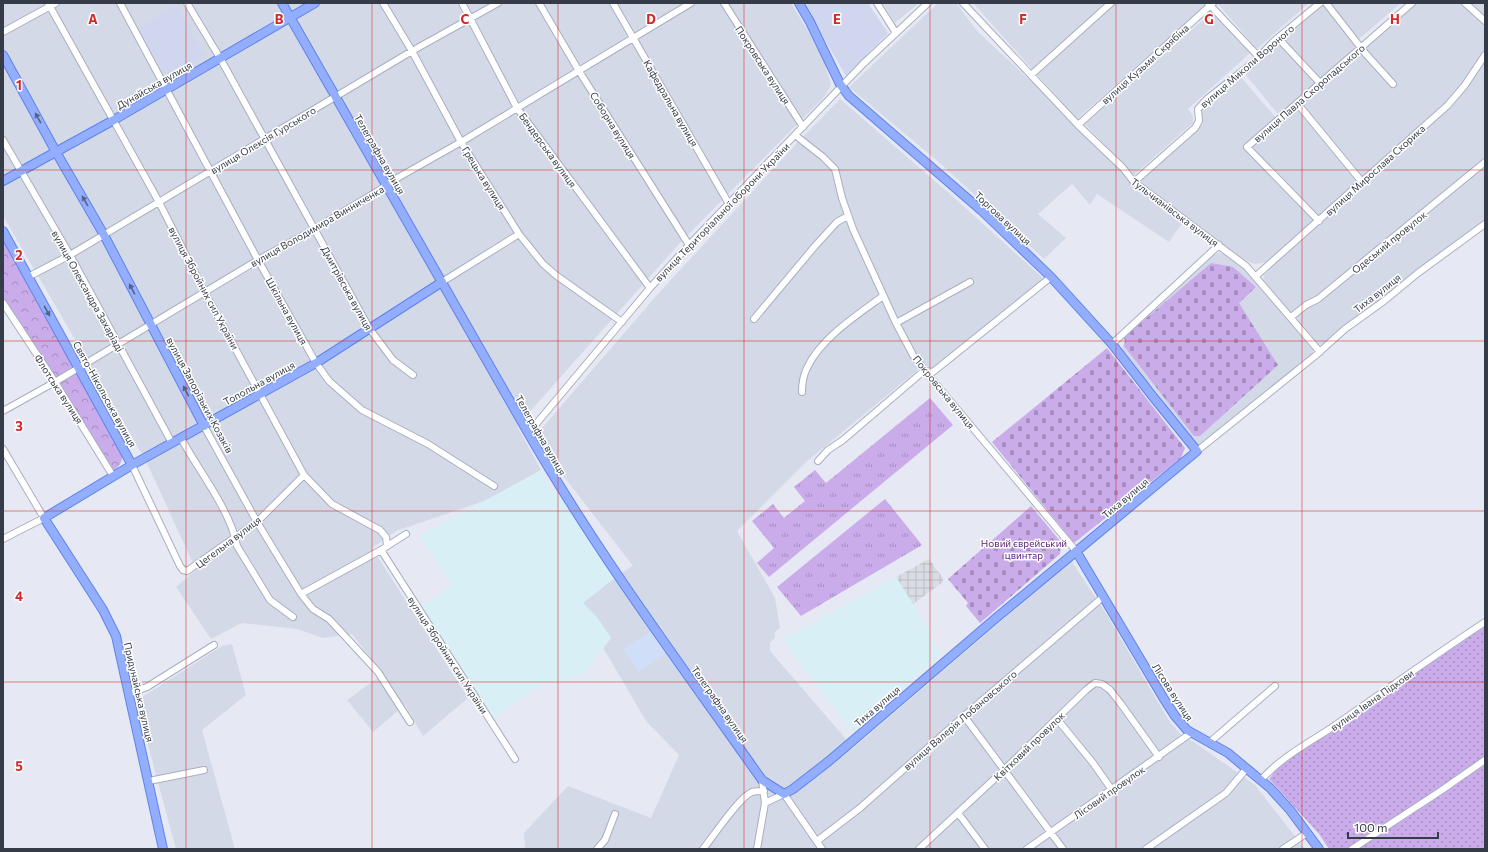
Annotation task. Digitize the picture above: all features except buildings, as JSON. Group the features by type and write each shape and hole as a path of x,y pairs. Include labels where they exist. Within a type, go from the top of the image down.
{"main road":[{"name":"Телеграфна вулиця","path":"282,3 548,469 587,530 762,780 784,794"},
{"name":"Дунайська вулиця","path":"3,182 112,121 314,3"},
{"name":"Торгова вулиця","path":"799,3 813,27 842,87 853,100 982,211 1052,277 1112,344 1197,451"},
{"name":"вулиця Запорізьких Козаків","path":"3,55 56,152 104,235 204,426"},
{"name":"Свято-Нікольська вулиця","path":"3,231 132,465"},
{"name":"Топольна вулиця","path":"44,518 132,465 316,363 442,282"},
{"name":"Тиха вулиця","path":"784,794 797,786 829,761 996,618 1197,451"},
{"name":"Придунайська вулиця","path":"44,518 103,610 114,630 121,651 163,849"},
{"name":"Лісова вулиця","path":"1076,551 1170,709 1183,727 1191,734 1210,742 1228,753 1261,780 1279,798 1319,849"}],"street":[{"path":"3,32 49,5 56,3"},
{"name":"Шкільна вулиця","path":"120,3 258,260 316,363 329,381 362,410 428,444 494,486"},
{"name":"Дмитрівська вулиця","path":"186,3 220,58 369,328 393,360 413,375"},
{"name":"Грецька вулиця","path":"383,3 412,51 461,142 519,234 549,270 622,322"},
{"name":"Бендерська вулиця","path":"462,3 517,108 650,288"},
{"name":"вулиця Олексія Гурського","path":"28,277 70,255 412,51 498,3"},
{"name":"Соборна вулиця","path":"539,3 579,71 689,245"},
{"name":"Кафедральна вулиця","path":"613,3 729,204"},
{"name":"вулиця Володимира Винниченка","path":"3,411 55,382 150,323 205,293 258,260 461,142 691,3"},
{"name":"Покровська вулиця","path":"724,3 803,127"},
{"path":"877,3 896,33"},
{"name":"вулиця Територіальної оборони України","path":"526,431 536,424 650,288 689,245 863,64 928,3"},
{"name":"Тульчианівська вулиця","path":"963,3 1078,125 1123,168 1134,182 1246,266 1320,352"},
{"path":"1031,75 1111,3"},
{"name":"вулиця Миколи Вороного","path":"1134,182 1197,126 1199,121 1198,109 1207,99 1259,57 1278,38 1320,3"},
{"path":"1326,3 1393,84"},
{"name":"вулиця Павла Скоропадського","path":"1319,221 1247,147 1412,3"},
{"path":"1465,3 1485,21"},
{"path":"1210,4 1259,57"},
{"name":"вулиця Кузьми Скрябіна","path":"1078,125 1210,4"},
{"name":"вулиця Збройних сил України","path":"49,5 112,121 159,202 205,293 304,475 332,504 380,530 386,537 387,546"},
{"path":"1278,38 1320,83"},
{"name":"вулиця Мирослава Скорика","path":"1256,276 1452,100 1465,85 1485,55"},
{"path":"1296,103 1362,182"},
{"name":"Покровська вулиця","path":"795,135 833,166 848,216 883,296 913,355 1076,551"},
{"name":"вулиця Олександра Захаріаді","path":"3,140 70,255 172,443"},
{"name":"Одеський провулок","path":"1291,318 1306,305 1318,299 1485,162"},
{"path":"754,319 815,246 837,222 848,216"},
{"name":"Тиха вулиця","path":"1197,451 1320,352 1346,329 1384,301 1418,273 1485,224"},
{"name":"Топольна вулиця","path":"442,282 519,234"},
{"path":"1112,344 1219,245"},
{"path":"818,461 828,450 849,435 925,371 933,372 1052,277"},
{"path":"896,323 970,282"},
{"path":"802,392 805,373 814,357 838,330 883,296"},
{"name":"Флотська вулиця","path":"3,303 55,382 113,476"},
{"name":"вулиця Запорізьких Козаків","path":"204,426 256,522 301,594 313,609 329,619 378,672 410,722"},
{"path":"181,438 220,503 236,537 237,546 270,600 293,617"},
{"name":"Придунайська вулиця","path":"3,449 44,518"},
{"name":"Свято-Нікольська вулиця","path":"132,465 183,570"},
{"name":"Цегельна вулиця","path":"183,570 187,571 256,522 304,475"},
{"name":"Топольна вулиця","path":"3,540 44,518"},
{"path":"301,594 381,550 406,534"},
{"name":"вулиця Збройних сил України","path":"381,550 515,759"},
{"name":"вулиця Валерія Лобановського","path":"817,841 860,808 964,716 1103,597"},
{"name":"вулиця Івана Підкови","path":"1261,780 1282,760 1485,622"},
{"path":"129,694 147,687 214,645"},
{"name":"Квітковий провулок","path":"919,849 958,814 1091,685 1097,683 1102,684 1110,690 1158,757"},
{"path":"1210,742 1275,686"},
{"path":"964,716 1063,849"},
{"path":"1057,719 1093,763 1112,790"},
{"name":"Лісовий провулок","path":"1027,849 1191,734"},
{"path":"1352,849 1485,760"},
{"path":"1146,849 1226,792 1236,783 1247,768"},
{"path":"149,782 204,770"},
{"path":"757,849 765,803 762,780"},
{"path":"703,849 746,795 752,792 764,790"},
{"path":"765,803 784,794"},
{"name":"Телеграфна вулиця","path":"784,794 822,849"},
{"path":"597,849 605,840 615,814"},
{"path":"958,814 985,849"},
{"path":"1283,849 1307,833"}],"shaded area":[{"path":"3,3 791,3 823,56 831,85 824,97 679,244 517,426 541,470 487,500 396,531 372,548 468,698 423,736 405,705 373,732 347,700 383,674 352,634 323,638 297,629 242,623 211,639 176,587 196,570 146,461 3,216"},
{"path":"810,3 868,3 888,33 846,76 805,6"},
{"path":"883,3 919,3 895,23"},
{"path":"938,3 956,3 978,32 1140,182 1203,124 1200,115 1202,106 1240,76 1276,118 1243,148 1246,151 1248,150 1314,220 1268,262 1255,264 1243,259 1153,193 1183,222 1169,242 1097,194 1090,205 1072,184 1038,214 1066,238 1044,259 941,164 849,87"},
{"path":"973,3 1208,3 1077,119"},
{"path":"1217,3 1309,3 1257,49"},
{"path":"1329,3 1401,3 1359,39"},
{"path":"1415,3 1461,3 1485,24 1485,50 1467,78 1450,99 1364,176 1361,177 1301,103 1360,52 1362,53 1366,50 1367,46"},
{"path":"1469,3 1485,3 1485,17"},
{"path":"1322,4 1357,46 1319,79 1283,38"},
{"path":"176,5 205,56 168,78 138,29"},
{"path":"1212,12 1250,53 1188,109 1193,116 1193,123 1134,175 1085,124"},
{"path":"1278,42 1316,83 1279,115 1245,74"},
{"path":"1485,60 1485,160 1317,297 1291,314 1263,281 1264,275 1284,255 1449,107 1467,86"},
{"path":"840,99 951,195 1044,279 934,369 930,369 925,364 805,463 737,531 775,598 780,628 775,632 775,638 770,642 770,651 845,738 852,749 1072,562 1107,615 1168,719 1181,735 1194,742 1255,785 1305,849 525,849 524,833 568,786 651,818 679,755 646,721 577,603 612,578 633,566 545,452 536,435 657,295 798,142"},
{"path":"1296,108 1357,180 1357,182 1319,216 1251,147"},
{"path":"1485,165 1485,222 1344,327 1324,344 1317,345 1294,317"},
{"path":"1219,253 1226,254 1253,276 1314,350 1312,354 1202,445 1198,446 1165,406 1164,402 1151,384 1146,382 1123,353 1122,349 1125,340 1123,337 1213,255"},
{"path":"540,471 549,485 548,486 558,497 560,496 615,578 583,603 597,617 611,638 583,675 542,684 495,718 421,607 452,586 419,536"},
{"path":"929,559 943,578 943,582 913,604 896,577"},
{"path":"896,577 930,631 929,636 941,654 853,732 795,658 783,639"},
{"path":"657,627 671,650 638,672 623,649"},
{"path":"232,644 246,695 202,730 235,849 176,849 136,701 222,646"}],"green space":[{"path":"3,239 122,451 121,462 113,471 3,299"},
{"path":"1211,263 1233,267 1256,287 1239,303 1278,365 1200,436 1194,436 1124,346 1125,340 1123,338"},
{"path":"1107,348 1185,448 1181,458 1074,543 992,442"},
{"path":"930,398 953,425 769,577 757,563 774,548 752,521 773,504 784,518 805,501 794,487 815,470 826,483"},
{"path":"885,499 922,545 801,616 777,587"},
{"name":"Новий єврейський цвинтар","path":"1031,506 1061,542 1060,554 980,623 966,606 968,603 948,579"},
{"path":"1485,626 1485,849 1329,849 1319,834 1269,779 1278,767"}]}
